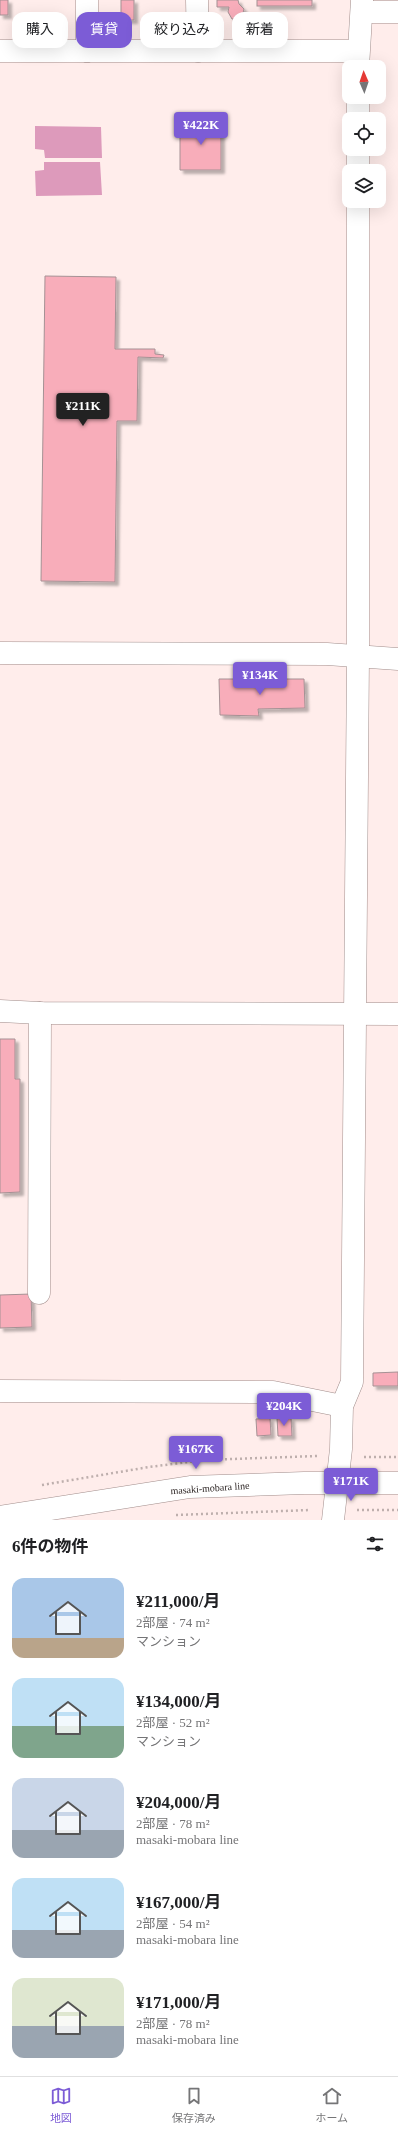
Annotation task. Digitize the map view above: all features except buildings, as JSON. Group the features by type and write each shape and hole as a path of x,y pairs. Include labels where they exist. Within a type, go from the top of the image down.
{"main road":[{"path":"87,0 87,51"},
{"path":"197,0 198,51"},
{"path":"0,51 198,51 358,59 362,6 398,12"},
{"path":"333,1515 341,1449 342,1406 352,1382 358,656 358,208"},
{"path":"0,653 327,654 398,659"},
{"path":"0,1011 40,1013 398,1014"},
{"path":"39,1293 40,1013"},
{"path":"0,1391 273,1392 342,1406"},
{"name":"masaki-mobara line","path":"0,1517 48,1515 190,1487 337,1482 398,1483"}],"path":[{"path":"173,1515 333,1515 398,1510"}],"shaded area":[{"path":"35,126 101,127 102,158 45,158 44,150 35,149"},
{"path":"44,162 100,162 102,195 36,196 35,171 44,170"}]}
